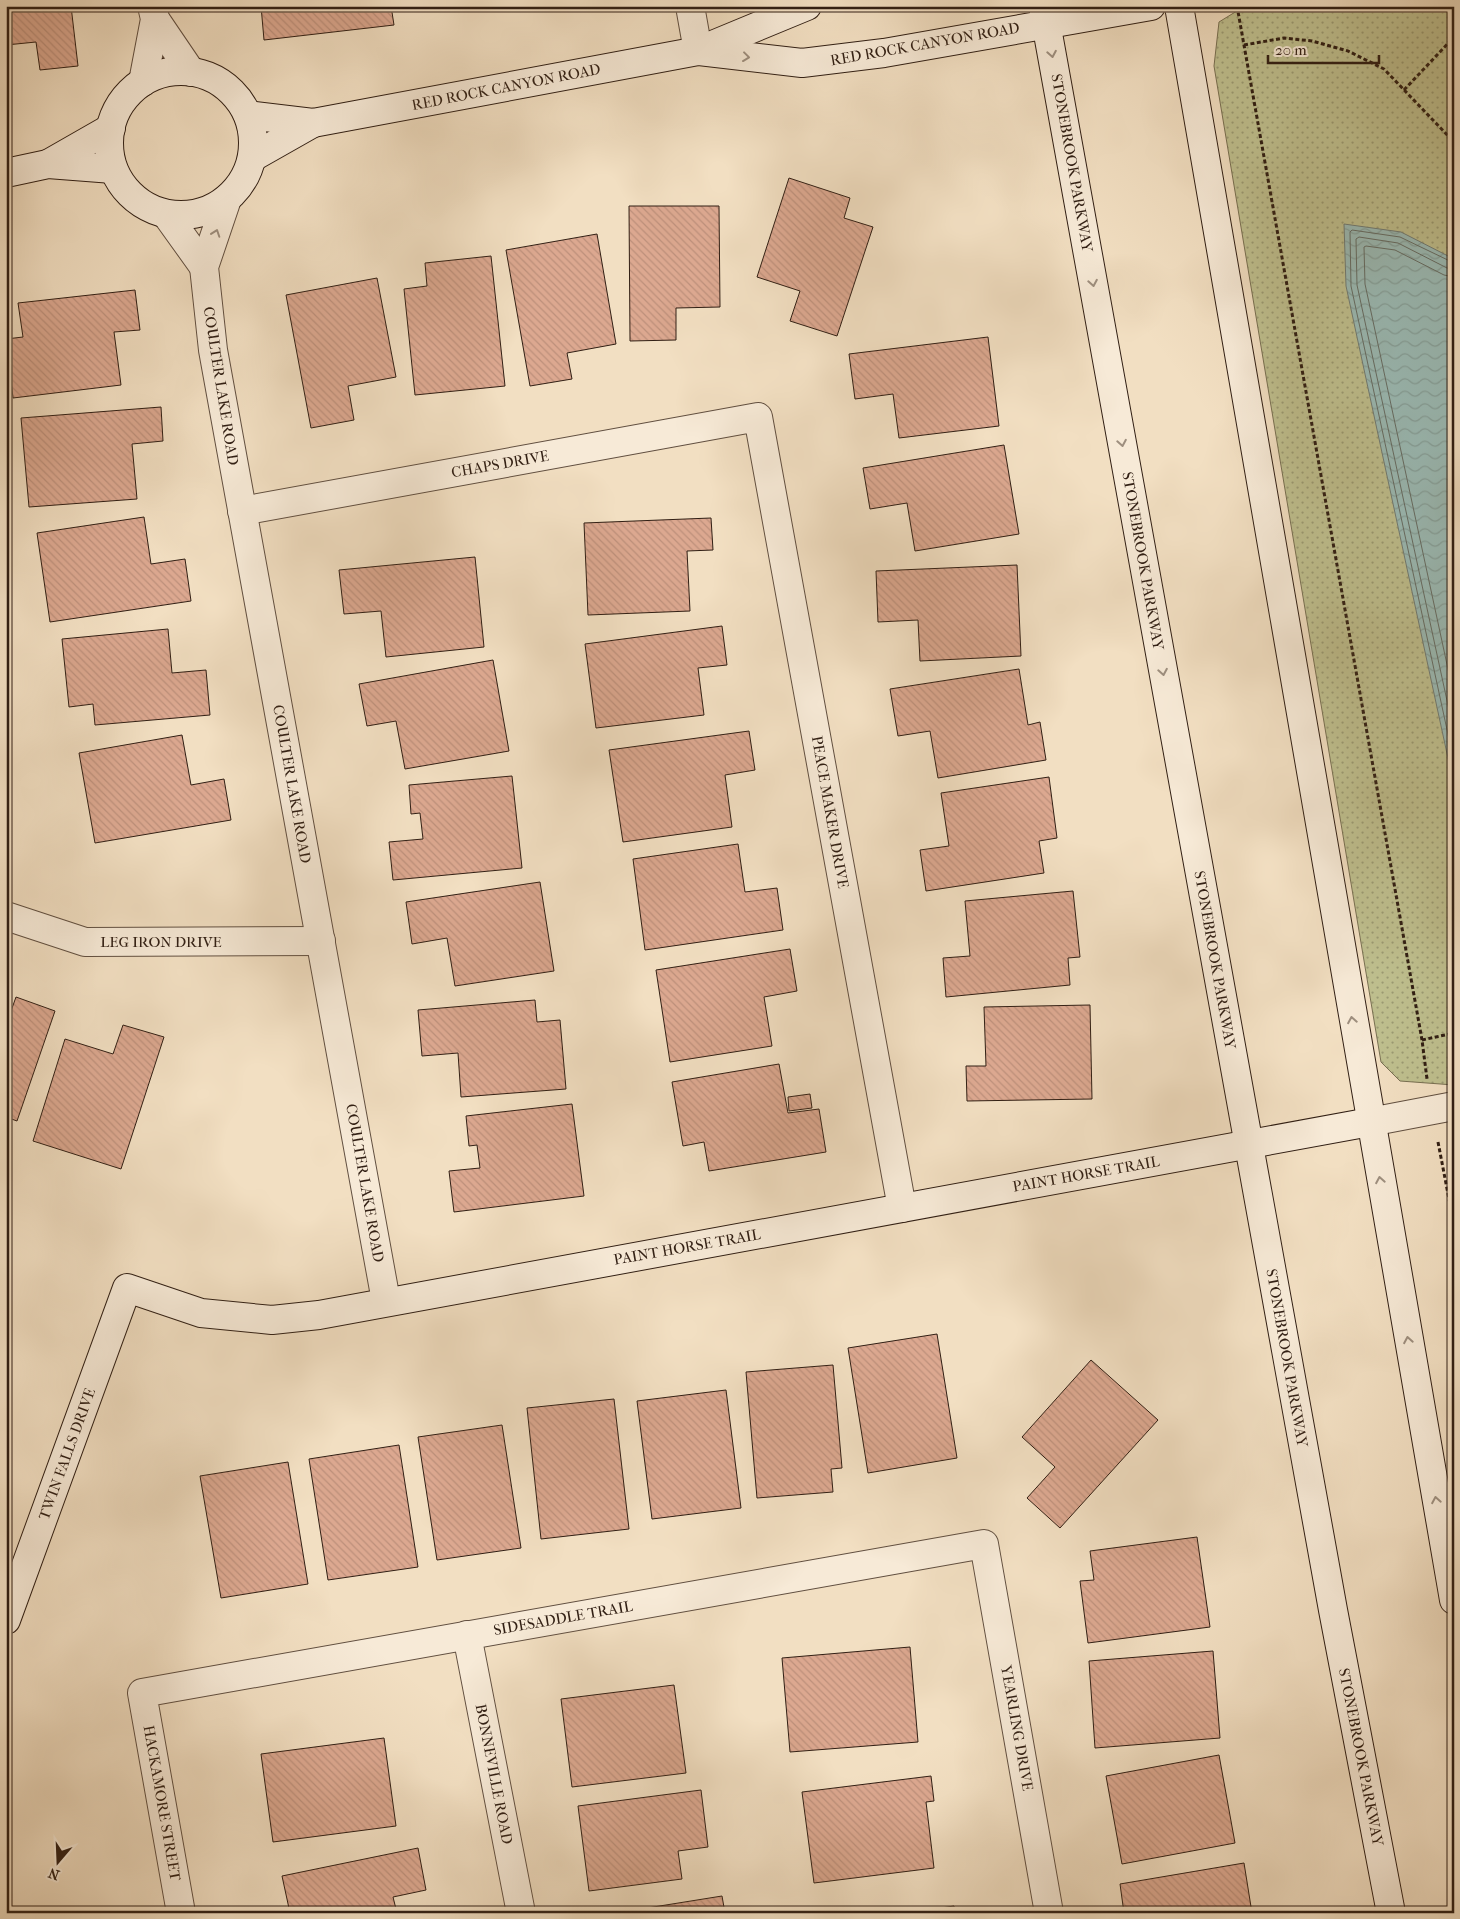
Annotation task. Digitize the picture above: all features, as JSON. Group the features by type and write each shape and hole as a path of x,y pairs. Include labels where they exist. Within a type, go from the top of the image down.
{"street":[{"path":"690,6 698,51"},
{"name":"RED ROCK CANYON ROAD","path":"248,115 314,123 698,51 808,6"},
{"name":"RED ROCK CANYON ROAD","path":"698,51 802,63 884,53 1045,15 1151,6"},
{"path":"1179,6 1370,1122 1454,1600"},
{"path":"153,13 191,72"},
{"path":"143,82 153,13"},
{"name":"STONEBROOK PARKWAY","path":"1045,15 1335,1620 1391,1913"},
{"path":"191,72 215,79 234,94 248,115 253,132 252,157 244,180 227,200 205,211 181,215 166,214 143,204 124,187 113,169 110,146 111,128 124,99 143,82 162,73 191,72"},
{"name":"RED ROCK CANYON ROAD","path":"252,157 314,123"},
{"path":"48,164 111,128"},
{"path":"6,173 48,164 113,169"},
{"name":"COULTER LAKE ROAD","path":"227,200 204,267 213,350 386,1301"},
{"name":"COULTER LAKE ROAD","path":"166,214 204,267"},
{"name":"CHAPS DRIVE","path":"242,511 758,418"},
{"name":"PEACE MAKER DRIVE","path":"758,418 902,1208"},
{"name":"LEG IRON DRIVE","path":"6,916 85,942 321,941"},
{"path":"1370,1122 1443,1108"},
{"name":"PAINT HORSE TRAIL","path":"127,1288 201,1313 272,1320 320,1315 386,1301 1370,1122"},
{"name":"TWIN FALLS DRIVE","path":"6,1620 127,1288"},
{"name":"SIDESADDLE TRAIL","path":"142,1694 984,1544"},
{"name":"YEARLING DRIVE","path":"984,1544 1049,1913"},
{"name":"BONNEVILLE ROAD","path":"467,1635 521,1913"},
{"name":"HACKAMORE STREET","path":"142,1694 182,1913"}],"path":[{"path":"1237,6 1422,1040 1443,1108 1454,1226"},
{"path":"1404,90 1454,37"},
{"path":"1244,46 1284,38 1312,41 1348,51 1384,70 1454,142"},
{"path":"1422,1040 1454,1033"}],"green space":[{"path":"1245,6 1454,6 1454,1085 1400,1081 1381,1062 1214,66 1219,22"}],"water":[{"path":"1344,224 1401,232 1454,259 1454,786 1346,286"}],"building":[{"path":"6,6 71,6 78,66 40,70 36,42 6,45"},
{"path":"261,6 391,6 394,25 264,40"},
{"path":"479,6 512,6 480,10"},
{"path":"789,178 850,198 844,218 873,227 837,336 790,321 800,291 757,277"},
{"path":"629,206 719,206 720,307 676,308 676,340 630,341"},
{"path":"597,234 616,344 567,353 572,379 530,386 506,250"},
{"path":"491,256 505,386 415,395 404,289 427,286 425,263"},
{"path":"377,278 396,377 348,386 354,420 311,428 286,295"},
{"path":"135,290 140,330 114,332 121,385 13,398 6,339 23,337 18,303"},
{"path":"988,337 999,426 899,438 893,394 855,399 849,354"},
{"path":"161,407 163,441 132,444 137,499 29,507 21,418"},
{"path":"1004,445 1019,534 915,551 907,503 870,509 863,468"},
{"path":"144,517 151,564 185,559 191,601 50,622 37,533"},
{"path":"711,518 713,550 687,551 690,611 588,615 584,523"},
{"path":"475,557 484,647 386,657 381,611 344,614 339,570"},
{"path":"1017,565 1021,656 920,661 918,620 878,622 876,571"},
{"path":"722,626 727,665 698,668 704,715 596,728 585,644"},
{"path":"168,629 172,673 206,670 210,715 95,725 93,704 69,707 62,639"},
{"path":"493,660 509,751 405,769 396,721 367,726 359,684"},
{"path":"1019,669 1028,725 1040,722 1046,760 938,778 930,731 898,736 890,689"},
{"path":"749,731 755,770 725,775 732,827 623,842 609,750"},
{"path":"182,735 191,785 224,779 231,820 95,843 79,753"},
{"path":"512,776 522,868 393,880 389,842 423,839 420,813 411,814 409,785"},
{"path":"1049,777 1057,838 1039,841 1044,873 926,891 920,850 949,846 941,793"},
{"path":"738,844 745,892 777,888 783,930 645,950 633,859"},
{"path":"540,882 554,971 455,986 447,938 412,944 406,902"},
{"path":"1073,891 1080,957 1068,958 1070,985 946,997 943,958 970,956 965,901"},
{"path":"790,949 797,991 764,997 772,1046 670,1062 656,970"},
{"path":"16,997 55,1011 17,1121 6,1117 6,1025"},
{"path":"535,1000 537,1022 560,1020 566,1089 461,1097 458,1053 422,1056 418,1010"},
{"path":"1090,1005 1092,1099 967,1101 966,1066 986,1066 984,1007"},
{"path":"123,1025 164,1037 121,1169 33,1141 65,1039 113,1054"},
{"path":"779,1064 788,1113 819,1109 826,1152 709,1171 704,1142 683,1146 672,1082"},
{"path":"810,1094 812,1108 789,1111 788,1097"},
{"path":"572,1104 584,1196 454,1212 449,1171 480,1168 477,1145 469,1146 466,1116"},
{"path":"937,1334 957,1458 868,1473 848,1348"},
{"path":"1091,1360 1158,1420 1060,1528 1027,1498 1055,1467 1022,1437"},
{"path":"833,1365 842,1468 831,1469 833,1492 757,1498 746,1372"},
{"path":"726,1390 741,1508 652,1519 637,1401"},
{"path":"614,1399 629,1529 541,1539 527,1408"},
{"path":"502,1425 521,1548 437,1560 418,1437"},
{"path":"399,1445 418,1567 328,1580 309,1459"},
{"path":"288,1462 308,1584 221,1598 200,1476"},
{"path":"1197,1537 1210,1627 1088,1643 1080,1581 1094,1580 1090,1551"},
{"path":"910,1647 918,1742 790,1752 782,1658"},
{"path":"1213,1651 1220,1738 1095,1748 1089,1661"},
{"path":"674,1685 686,1773 572,1787 561,1699"},
{"path":"384,1738 396,1826 273,1842 261,1754"},
{"path":"1219,1755 1235,1843 1122,1864 1106,1776"},
{"path":"931,1776 934,1801 926,1802 934,1868 814,1883 802,1792"},
{"path":"701,1790 708,1847 678,1851 682,1879 589,1891 578,1806"},
{"path":"418,1848 426,1890 393,1897 397,1913 290,1913 282,1876"},
{"path":"1244,1863 1252,1913 1124,1913 1120,1884"},
{"path":"722,1896 725,1913 616,1913"},
{"path":"954,1906 955,1913 907,1913"}]}
